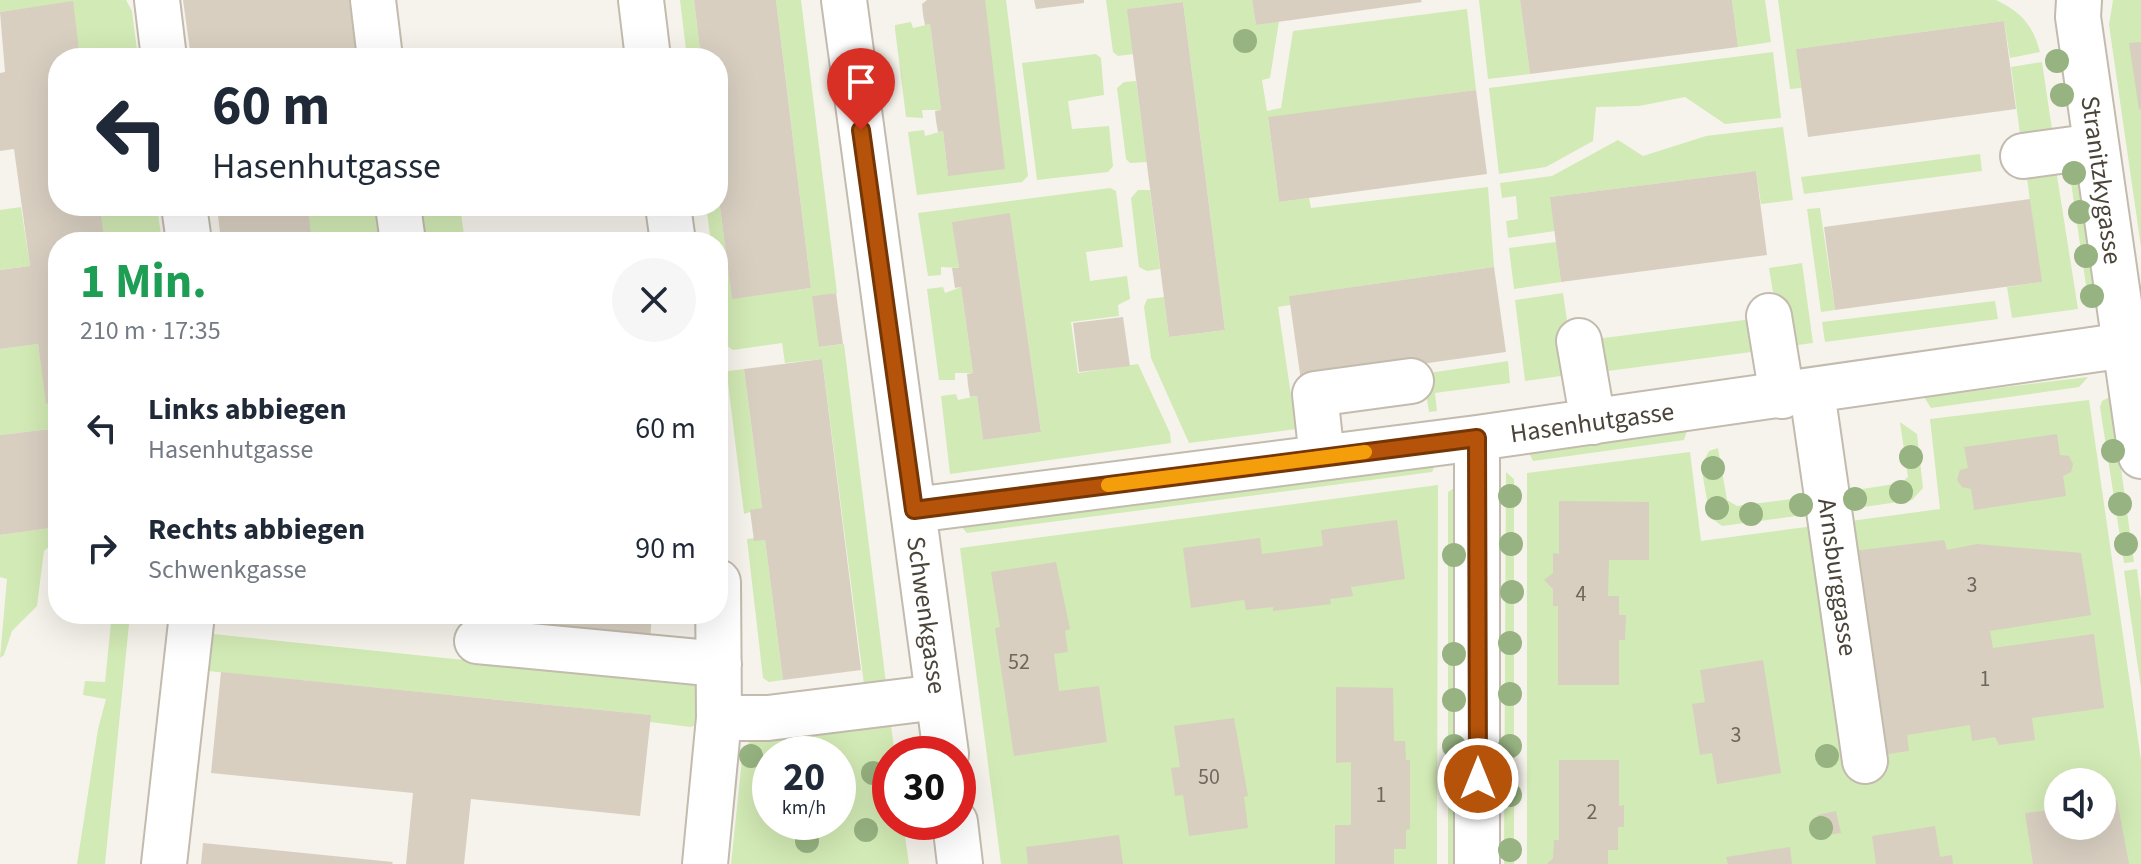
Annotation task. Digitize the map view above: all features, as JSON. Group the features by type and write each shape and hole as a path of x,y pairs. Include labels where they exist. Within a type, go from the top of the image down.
{"street":[{"path":"157,0 163,48"},
{"path":"373,0 379,48"},
{"path":"641,0 647,48"},
{"name":"Schwenkgasse","path":"844,0 943,736"},
{"name":"Stranitzkygasse","path":"2079,0 2078,17 2141,456"},
{"path":"2023,156 2096,146"},
{"name":"Arnsburggasse","path":"1769,316 1797,394 1865,761"},
{"path":"1579,341 1593,422"},
{"name":"Hasenhutgasse","path":"914,510 1477,438 2126,345"},
{"path":"1322,458 1315,394 1411,381"},
{"path":"1477,438 1477,864"},
{"path":"164,864 191,624"},
{"path":"705,864 719,718 719,624"},
{"path":"477,641 719,664"},
{"path":"719,718 768,718 938,697"},
{"path":"957,840 960,864"}],"green space":[{"path":"0,0 126,0 132,11 137,48 79,48 72,2 0,12"},
{"path":"680,0 694,0 700,48 686,48"},
{"path":"776,0 801,0 837,293 813,296 820,347 844,344 886,683 865,692 822,359 785,363 782,343 733,350 728,347 728,268 732,298 811,288"},
{"path":"985,0 1006,0 1028,176 1022,182 917,195 908,132 924,130 925,136 943,131 948,175"},
{"path":"1106,0 1252,0 1256,25 1279,21 1270,78 1262,80 1267,111 1281,108 1293,31 1467,9 1476,90 1268,118 1279,202 1309,198 1311,208 1488,187 1494,267 1290,296 1290,305 1278,307 1296,429 1189,443 1151,358 1144,307 1147,299 1164,297 1169,337 1225,330 1183,2 1128,9 1133,54 1118,56 1113,52"},
{"path":"1479,0 1520,0 1530,74 1488,79"},
{"path":"1732,0 1765,0 1771,42 1738,47"},
{"path":"1778,0 1996,0 2025,20 2040,52 2010,58 2004,21 1797,49 1801,88 1790,89"},
{"path":"2113,0 2141,0 2141,247 2109,25"},
{"path":"911,22 913,28 930,24 941,110 922,110 923,118 906,117 895,29 895,25"},
{"path":"1773,52 1781,118 1725,124 1685,97 1639,106 1596,107 1593,141 1546,167 1499,174 1489,88"},
{"path":"1096,54 1101,58 1104,95 1068,101 1072,129 1109,126 1113,166 1108,172 1037,180 1022,63"},
{"path":"2042,62 2054,143 2021,141 2011,67"},
{"path":"1136,81 1147,162 1130,163 1126,159 1117,88 1124,82"},
{"path":"1783,127 1793,200 1761,204 1756,171 1551,197 1555,231 1508,238 1506,221 1518,219 1516,196 1502,198 1500,183 1552,176 1618,140 1643,156 1706,136"},
{"path":"1980,154 1982,171 1804,194 1801,177"},
{"path":"2077,160 2098,307 2088,299 2068,162"},
{"path":"2055,163 2078,309 2012,318 2007,287 2041,282 2026,171"},
{"path":"1110,188 1116,191 1123,247 1086,252 1090,281 1127,276 1130,299 1118,305 1119,316 1071,322 1078,373 1138,364 1170,433 1171,443 950,474 941,396 956,394 958,400 977,396 983,440 1041,432 1010,214 953,222 959,268 941,267 941,275 928,276 918,213"},
{"path":"1138,190 1150,190 1160,269 1147,271 1139,267 1131,198"},
{"path":"21,207 30,266 0,270 0,210"},
{"path":"1820,208 1835,310 1821,312 1807,209"},
{"path":"101,216 158,216 161,232 104,232"},
{"path":"309,216 376,216 379,232 311,232"},
{"path":"414,216 461,216 464,232 416,232"},
{"path":"707,216 721,216 723,232 710,232"},
{"path":"1556,242 1561,282 1514,289 1509,248"},
{"path":"1802,263 1813,343 1782,347 1769,268"},
{"path":"943,287 945,293 961,287 973,373 955,373 955,380 939,380 927,289"},
{"path":"1563,293 1575,374 1525,381 1515,300"},
{"path":"1995,301 1998,319 1825,342 1822,322"},
{"path":"1760,318 1766,350 1593,373 1588,340"},
{"path":"38,344 48,404 48,429 0,435 0,349"},
{"path":"1508,361 1510,383 1435,393 1437,411 1429,412 1423,374"},
{"path":"744,369 762,508 744,514 728,383 728,371"},
{"path":"2088,377 2079,387 1931,408 1924,397"},
{"path":"2111,396 2134,562 2124,563 2100,407 2102,401"},
{"path":"2089,400 2141,760 2141,864 1527,864 1527,473 1690,452 1701,541 1940,509 1930,419"},
{"path":"1900,422 1917,434 1923,488 1912,500 1843,510 1843,492 1901,483 1908,477"},
{"path":"1688,428 1684,440 1533,461 1527,449"},
{"path":"1718,448 1727,500 1737,506 1807,497 1811,514 1722,526 1710,517 1701,466 1709,451"},
{"path":"1437,461 1432,472 967,533 958,523"},
{"path":"1506,472 1514,479 1514,864 1504,864"},
{"path":"1438,485 1437,864 1001,864 960,548"},
{"path":"1459,485 1458,864 1448,864 1448,492"},
{"path":"48,528 48,548 44,551 37,606 12,631 4,655 0,658 7,579 0,577 0,535"},
{"path":"747,539 765,540 783,680 769,682 763,678"},
{"path":"2137,569 2141,601 2141,688 2124,571"},
{"path":"111,624 129,624 105,864 77,864 98,729 106,699 83,695 85,681 105,682"},
{"path":"204,633 464,660 704,679 699,723 691,727 650,722 650,715 208,671 203,667"},
{"path":"886,722 887,727 891,726 892,736 872,736 872,840 906,840 909,864 731,864 743,750 752,739 752,840 856,840 856,736 770,736"}],"building":[{"path":"183,0 349,0 356,48 190,48"},
{"path":"694,0 776,0 811,288 732,299 728,232 723,232 721,216 728,216 728,48 700,48"},
{"path":"927,0 985,0 1005,169 948,176 943,131 938,132 936,121 935,111 941,110 930,24 925,25 923,14 922,4"},
{"path":"1034,0 1084,0 1084,3 1036,9"},
{"path":"1252,0 1421,0 1422,2 1256,25"},
{"path":"1520,0 1732,0 1738,47 1530,74"},
{"path":"73,1 79,48 48,48 48,216 101,216 104,232 48,232 46,404 38,344 0,349 0,270 30,266 14,149 0,151 0,73 5,72 0,12"},
{"path":"1183,2 1225,330 1169,337 1127,9"},
{"path":"2004,21 2016,109 1808,137 1796,49"},
{"path":"2141,42 2141,109 2139,110 2129,43"},
{"path":"1476,90 1487,174 1279,202 1268,117"},
{"path":"1756,171 1767,255 1561,282 1550,197"},
{"path":"2030,199 2042,282 1835,310 1824,227"},
{"path":"1010,213 1041,432 983,440 977,396 970,397 968,385 967,374 973,373 961,287 955,288 952,268 959,268 952,222"},
{"path":"218,216 309,216 311,232 220,232"},
{"path":"1494,267 1506,352 1301,381 1289,296"},
{"path":"836,293 843,344 819,347 812,296"},
{"path":"1123,317 1130,366 1079,372 1073,323"},
{"path":"822,359 861,670 783,680 765,540 754,541 750,510 762,508 744,369"},
{"path":"48,429 48,528 0,535 0,435"},
{"path":"2057,434 2060,455 2069,456 2073,464 2071,472 2063,476 2066,496 1974,510 1971,489 1962,487 1957,480 1960,470 1968,468 1964,447"},
{"path":"1559,501 1649,502 1649,560 1609,560 1608,596 1619,596 1619,615 1626,615 1625,640 1619,640 1619,685 1558,685 1558,606 1553,606 1553,589 1544,580 1553,573 1553,553 1559,554"},
{"path":"1397,520 1405,579 1351,587 1353,596 1330,599 1331,604 1273,611 1273,607 1246,610 1244,600 1191,608 1183,548 1260,538 1262,554 1323,546 1321,530"},
{"path":"1944,540 1947,550 1977,544 2081,553 2091,615 1990,631 1993,648 2094,634 2104,708 2032,718 2035,740 1999,745 1995,737 1972,741 1970,725 1907,735 1909,751 1881,755 1853,551"},
{"path":"1056,562 1070,629 1065,631 1068,652 1054,654 1059,691 1099,686 1107,742 1014,756 995,628 1000,627 991,572"},
{"path":"490,624 651,624 650,641"},
{"path":"1763,660 1781,773 1717,784 1712,753 1700,755 1692,704 1705,702 1700,670"},
{"path":"221,672 651,715 640,816 471,799 464,864 406,864 413,793 211,773"},
{"path":"1336,687 1393,688 1394,741 1405,741 1406,760 1410,760 1410,829 1406,830 1406,849 1394,849 1394,864 1335,864 1335,825 1351,825 1351,762 1336,763"},
{"path":"1234,718 1248,796 1244,797 1248,828 1189,836 1183,795 1175,796 1171,768 1180,767 1174,726"},
{"path":"1559,760 1619,760 1619,806 1624,805 1624,827 1618,827 1618,850 1608,850 1608,864 1547,864 1553,858 1554,840 1559,840"},
{"path":"2116,800 2129,864 2033,864 2025,813 2044,811 2044,840 2116,840"},
{"path":"1836,811 1841,833 1822,836 1817,815"},
{"path":"1935,826 1940,857 1952,855 1953,864 1876,864 1872,836"},
{"path":"1119,835 1123,864 1028,864 1026,847"},
{"path":"203,843 393,862 201,864"},
{"path":"1790,847 1792,864 1728,864 1726,857"}],"slow traffic":[{"path":"1108,485 1365,452"}],"route":[{"path":"861,130 914,510 1477,438 1478,779"}]}
